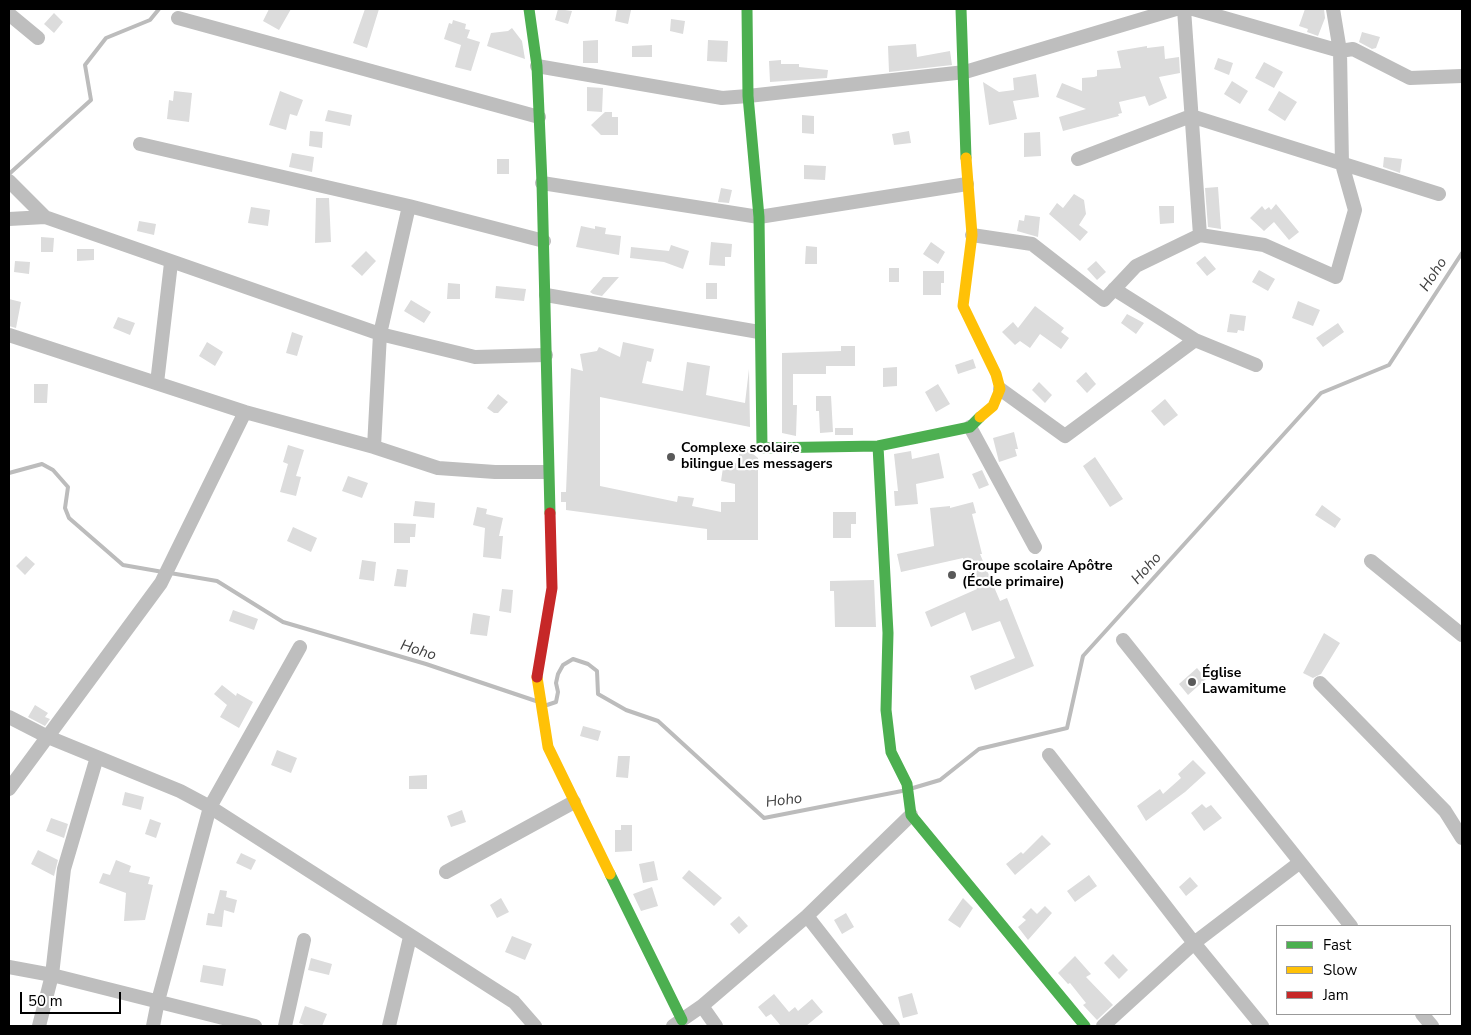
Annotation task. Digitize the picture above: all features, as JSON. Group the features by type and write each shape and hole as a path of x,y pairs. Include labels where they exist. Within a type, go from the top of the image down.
{"street":[{"path":"528,9 538,66 546,295 547,472 552,588 536,672 548,747 678,1023 702,1006 808,916 911,815"},
{"path":"747,9 748,96 759,217 762,448 878,446 970,427 993,406 1000,389 996,374 963,306 972,235 967,184 965,72 961,9"},
{"path":"538,66 722,98 748,96 965,72 1176,9"},
{"path":"1184,9 1200,235"},
{"path":"1193,9 1340,51 1353,49 1410,78 1462,76"},
{"path":"972,235 1032,244 1104,300 1136,266 1200,235 1264,245 1336,277 1355,210 1342,164 1340,51 1333,9"},
{"path":"9,14 38,38"},
{"path":"178,18 540,117"},
{"path":"1078,159 1191,116 1439,194"},
{"path":"140,144 409,206 544,241"},
{"path":"9,181 45,217"},
{"path":"542,183 759,217 967,184"},
{"path":"374,447 380,334 409,206"},
{"path":"9,220 45,217 171,263 380,334 475,357 546,355"},
{"path":"157,384 171,263"},
{"path":"1114,289 1195,340 1256,365"},
{"path":"546,295 759,332"},
{"path":"9,335 245,412 374,447 438,468 495,472 547,472"},
{"path":"1000,389 1065,436 1195,340"},
{"path":"9,789 160,583 245,412"},
{"path":"970,427 1035,547"},
{"path":"878,446 888,633 886,710 891,752 908,789 911,815 1085,1026"},
{"path":"1371,561 1462,635"},
{"path":"1123,640 1349,925"},
{"path":"154,1026 158,1001 210,807 300,647"},
{"path":"1320,683 1445,812 1462,838"},
{"path":"9,718 48,737 180,791 210,807 514,1002 535,1026"},
{"path":"1049,755 1194,943 1262,1026"},
{"path":"39,1026 52,975 64,868 97,757"},
{"path":"446,872 574,802"},
{"path":"1103,1026 1194,943 1299,863"},
{"path":"808,916 893,1026"},
{"path":"389,1026 410,937"},
{"path":"285,1026 304,940"},
{"path":"9,967 52,975 255,1026"},
{"path":"702,1006 716,1026"},
{"path":"1423,1015 1432,1026"}],"building":[{"path":"269,9 291,9 279,30 263,21"},
{"path":"365,9 379,9 367,48 353,43"},
{"path":"558,9 572,11 568,24 555,20"},
{"path":"617,9 631,10 628,24 615,21"},
{"path":"1305,9 1324,9 1325,18 1318,36 1307,32 1308,29 1299,26"},
{"path":"54,13 63,22 54,33 44,24"},
{"path":"671,19 685,21 683,34 670,31"},
{"path":"453,20 466,24 465,29 470,30 467,38 480,42 471,71 455,67 461,45 444,39 449,23 452,24"},
{"path":"512,28 522,41 525,59 487,46 491,33 508,31"},
{"path":"1362,32 1380,37 1376,48 1372,49 1359,42"},
{"path":"598,40 598,63 583,63 583,41"},
{"path":"708,40 728,41 727,62 707,61"},
{"path":"916,44 917,57 950,51 952,65 889,72 888,46"},
{"path":"652,45 652,57 632,57 632,46"},
{"path":"1147,46 1147,48 1164,46 1165,59 1179,57 1180,73 1159,77 1167,98 1149,106 1145,96 1119,102 1122,113 1118,114 1119,116 1063,131 1059,117 1086,109 1056,97 1062,83 1082,91 1082,78 1097,76 1097,70 1121,68 1117,51"},
{"path":"1218,58 1233,63 1229,75 1214,69"},
{"path":"781,60 781,64 799,64 799,67 828,70 827,78 770,82 769,61"},
{"path":"1264,62 1283,72 1274,88 1255,78"},
{"path":"1036,74 1039,97 1013,101 1017,119 989,125 983,82 999,92 1014,90 1013,78"},
{"path":"1232,81 1248,91 1240,104 1224,94"},
{"path":"587,87 603,88 602,112 587,111"},
{"path":"174,91 192,93 189,122 167,119 169,100 173,101"},
{"path":"280,91 303,100 297,116 290,114 286,130 269,125"},
{"path":"1279,91 1297,102 1285,121 1268,110"},
{"path":"328,110 352,115 350,126 325,121"},
{"path":"605,112 612,112 612,117 618,117 618,135 601,135 591,125"},
{"path":"802,115 814,116 814,134 802,133"},
{"path":"310,131 323,132 322,148 309,146"},
{"path":"909,131 911,143 894,145 892,134"},
{"path":"1040,132 1041,156 1024,157 1024,133"},
{"path":"292,153 314,157 312,172 289,167"},
{"path":"1384,157 1402,159 1400,173 1383,167"},
{"path":"497,159 509,159 509,174 497,174"},
{"path":"804,165 826,166 825,180 804,179"},
{"path":"1218,187 1221,229 1208,227 1205,188"},
{"path":"721,188 732,190 729,203 718,202"},
{"path":"1074,194 1084,200 1086,214 1079,225 1088,232 1080,241 1049,214 1057,203 1063,208"},
{"path":"316,198 329,198 331,242 315,243"},
{"path":"1276,204 1299,232 1289,240 1274,222 1264,231 1250,218 1262,206 1265,210 1269,207 1271,210"},
{"path":"1159,206 1174,206 1174,223 1160,224"},
{"path":"251,207 270,210 268,226 248,223"},
{"path":"1025,215 1040,217 1038,237 1017,231 1019,220 1024,221"},
{"path":"139,221 156,224 154,235 137,231"},
{"path":"581,226 595,229 595,226 606,228 605,234 621,236 619,255 576,247"},
{"path":"41,237 54,238 53,252 41,252"},
{"path":"711,242 732,244 731,257 725,257 725,266 709,265"},
{"path":"931,242 945,252 938,264 923,254"},
{"path":"671,245 689,251 683,269 664,262 630,258 631,247 669,251"},
{"path":"806,246 817,247 817,264 805,264"},
{"path":"77,249 94,249 94,260 77,261"},
{"path":"366,251 376,261 362,276 351,266"},
{"path":"1205,256 1216,269 1207,276 1196,263"},
{"path":"15,261 30,262 29,274 14,272"},
{"path":"1096,261 1106,272 1097,280 1087,269"},
{"path":"889,268 899,268 899,282 889,282"},
{"path":"1259,270 1275,279 1268,291 1252,282"},
{"path":"923,271 944,271 941,295 923,295"},
{"path":"603,277 619,277 602,296 590,292"},
{"path":"448,283 460,284 460,299 447,299"},
{"path":"706,283 717,283 717,299 706,299"},
{"path":"496,286 526,289 524,301 495,298"},
{"path":"9,299 21,302 16,328 9,326"},
{"path":"411,300 431,312 424,323 404,311"},
{"path":"1298,301 1320,310 1313,326 1292,318"},
{"path":"1035,306 1064,328 1061,332 1069,338 1061,349 1040,334 1030,348 1020,341 1015,345 1002,332 1013,322 1018,328"},
{"path":"1127,314 1144,323 1136,334 1121,323"},
{"path":"1230,314 1246,316 1244,331 1238,330 1237,333 1227,332"},
{"path":"118,317 135,323 130,335 113,328"},
{"path":"1338,323 1344,332 1323,347 1316,338"},
{"path":"292,332 303,336 297,356 286,353"},
{"path":"207,342 223,352 215,366 199,356"},
{"path":"623,342 654,349 651,362 647,361 642,383 683,391 687,362 710,366 706,395 745,403 749,369 750,427 600,397 600,486 677,502 678,496 694,498 692,506 721,512 721,502 735,502 735,484 721,481 724,461 739,464 739,449 751,449 758,458 758,540 707,540 707,529 566,510 566,502 561,502 561,492 566,492 571,368 583,371 580,354 597,351 599,347 620,357"},
{"path":"841,346 855,346 855,366 826,366 826,374 793,374 793,405 797,405 796,436 782,433 782,353 841,351"},
{"path":"973,359 976,368 958,374 955,365"},
{"path":"897,367 897,386 883,387 883,368"},
{"path":"1086,372 1096,384 1087,393 1076,381"},
{"path":"1039,382 1052,395 1045,403 1032,390"},
{"path":"34,384 48,384 47,403 34,403"},
{"path":"938,384 950,404 936,412 925,392"},
{"path":"498,394 508,402 498,413 494,413 487,408"},
{"path":"816,396 831,396 833,432 820,433 819,411 816,411"},
{"path":"1165,399 1178,415 1164,426 1151,411"},
{"path":"835,428 853,428 853,435 835,435"},
{"path":"1014,432 1018,449 1015,449 1017,456 999,462 993,438"},
{"path":"288,445 304,450 296,476 301,477 296,496 280,492 288,464 283,462"},
{"path":"911,451 912,459 939,453 944,478 916,484 918,504 895,506 894,491 898,491 894,454"},
{"path":"1095,457 1123,499 1110,507 1083,466"},
{"path":"982,470 989,485 979,489 972,474"},
{"path":"348,476 368,483 362,498 342,491"},
{"path":"415,501 435,503 434,518 413,516"},
{"path":"973,502 976,513 972,514 982,554 980,554 1000,601 1007,598 1034,666 975,690 970,676 1015,658 1000,621 972,631 965,612 931,627 925,612 977,589 963,558 901,572 897,554 934,546 930,508 950,506 950,508"},
{"path":"1322,505 1341,519 1335,528 1315,515"},
{"path":"477,507 487,509 486,514 503,518 499,536 503,536 501,559 483,557 485,528 473,525"},
{"path":"833,512 856,512 856,524 851,524 851,538 833,538"},
{"path":"394,523 416,524 415,537 410,537 410,543 394,543"},
{"path":"293,527 317,538 311,552 287,541"},
{"path":"26,556 35,564 25,575 16,566"},
{"path":"362,560 376,562 374,581 359,579"},
{"path":"397,569 408,570 406,587 394,586"},
{"path":"874,580 876,627 835,627 834,591 830,591 830,581"},
{"path":"502,589 513,590 511,613 499,611"},
{"path":"233,610 258,619 254,630 229,621"},
{"path":"473,613 490,616 487,636 470,634"},
{"path":"1324,633 1340,643 1321,674 1313,678 1303,673"},
{"name":"Église Lawamitume","path":"1197,668 1206,679 1188,695 1179,684"},
{"path":"222,685 236,696 237,693 253,702 239,728 220,717 227,705 214,694"},
{"path":"35,705 48,713 45,717 50,719 45,726 28,717"},
{"path":"583,726 601,731 598,741 580,736"},
{"path":"277,750 297,758 291,773 271,765"},
{"path":"618,756 630,756 628,778 616,777"},
{"path":"1193,760 1206,773 1185,792 1146,821 1137,806 1160,789 1163,794 1181,778 1178,774"},
{"path":"427,775 427,789 409,789 409,776"},
{"path":"125,792 144,797 141,810 122,805"},
{"path":"1202,804 1206,808 1211,805 1222,818 1204,831 1191,813"},
{"path":"462,810 466,822 451,827 447,816"},
{"path":"51,818 68,824 64,838 46,831"},
{"path":"150,819 161,823 156,838 145,834"},
{"path":"621,825 632,825 632,851 615,852 615,830 621,830"},
{"path":"1042,835 1051,844 1015,875 1006,864 1021,852 1023,854"},
{"path":"38,850 58,860 54,876 31,864"},
{"path":"241,853 256,860 251,870 236,863"},
{"path":"116,860 131,866 129,872 150,877 148,884 153,885 145,920 124,921 126,893 99,883 103,873 110,875"},
{"path":"654,861 658,880 643,883 639,864"},
{"path":"689,870 722,898 714,906 682,878"},
{"path":"1089,875 1097,886 1075,902 1067,891"},
{"path":"1190,877 1198,886 1186,896 1179,887"},
{"path":"652,887 658,906 641,911 633,894"},
{"path":"220,890 227,891 226,897 237,900 234,913 224,910 222,927 206,925 208,913 214,914"},
{"path":"501,898 509,912 497,918 490,905"},
{"path":"963,898 973,908 960,928 948,920"},
{"path":"1045,906 1052,913 1028,940 1018,927 1026,920 1022,917 1031,908 1037,914"},
{"path":"846,913 854,927 842,934 834,920"},
{"path":"739,916 748,926 739,934 730,924"},
{"path":"512,936 532,944 525,960 505,952"},
{"path":"1113,954 1128,970 1119,979 1104,963"},
{"path":"1075,956 1091,974 1086,977 1113,1005 1097,1020 1083,1005 1086,1003 1070,983 1068,984 1058,973"},
{"path":"311,958 332,964 329,975 308,970"},
{"path":"203,965 226,969 223,986 200,982"},
{"path":"912,993 918,1014 903,1018 898,997"},
{"path":"774,994 789,1012 795,1007 798,1011 812,999 823,1012 806,1026 781,1026 771,1014 766,1017 758,1007"},
{"path":"305,1006 327,1014 322,1026 307,1026 299,1023"}],"waterway":[{"path":"9,174 91,100 85,65 106,38 150,20 159,9"},
{"name":"Hoho","path":"913,788 940,780 979,749 1067,728 1083,656 1321,393 1389,365 1462,253"},
{"name":"Hoho","path":"9,473 42,464 53,470 68,487 65,508 69,518 123,565 163,572"},
{"name":"Hoho","path":"170,573 217,581 283,622 426,664 536,701"},
{"name":"Hoho","path":"547,705 556,702 558,692 556,683 563,665 573,659 588,664 597,671 598,694 626,710 658,721 764,818 902,791"}],"traffic: fast":[{"path":"529,9 537,66 542,183 550,513"},
{"path":"747,9 748,96 759,217 762,448 878,446 970,427 980,417"},
{"path":"961,9 966,158"},
{"path":"878,446 888,633 886,710 891,752 907,784 911,815 1085,1026"},
{"path":"610,874 682,1020"}],"traffic: slow":[{"path":"966,158 972,235 963,306 996,374 1000,389 993,406 980,417"},
{"path":"537,677 548,747 610,874"}],"traffic: jam":[{"path":"537,677 552,588 550,513"}],"place":[{"name":"Complexe scolaire bilingue Les messagers","path":"671,457"},
{"name":"Groupe scolaire Apôtre (École primaire)","path":"952,575"},
{"name":"Église Lawamitume","path":"1192,682"}]}
